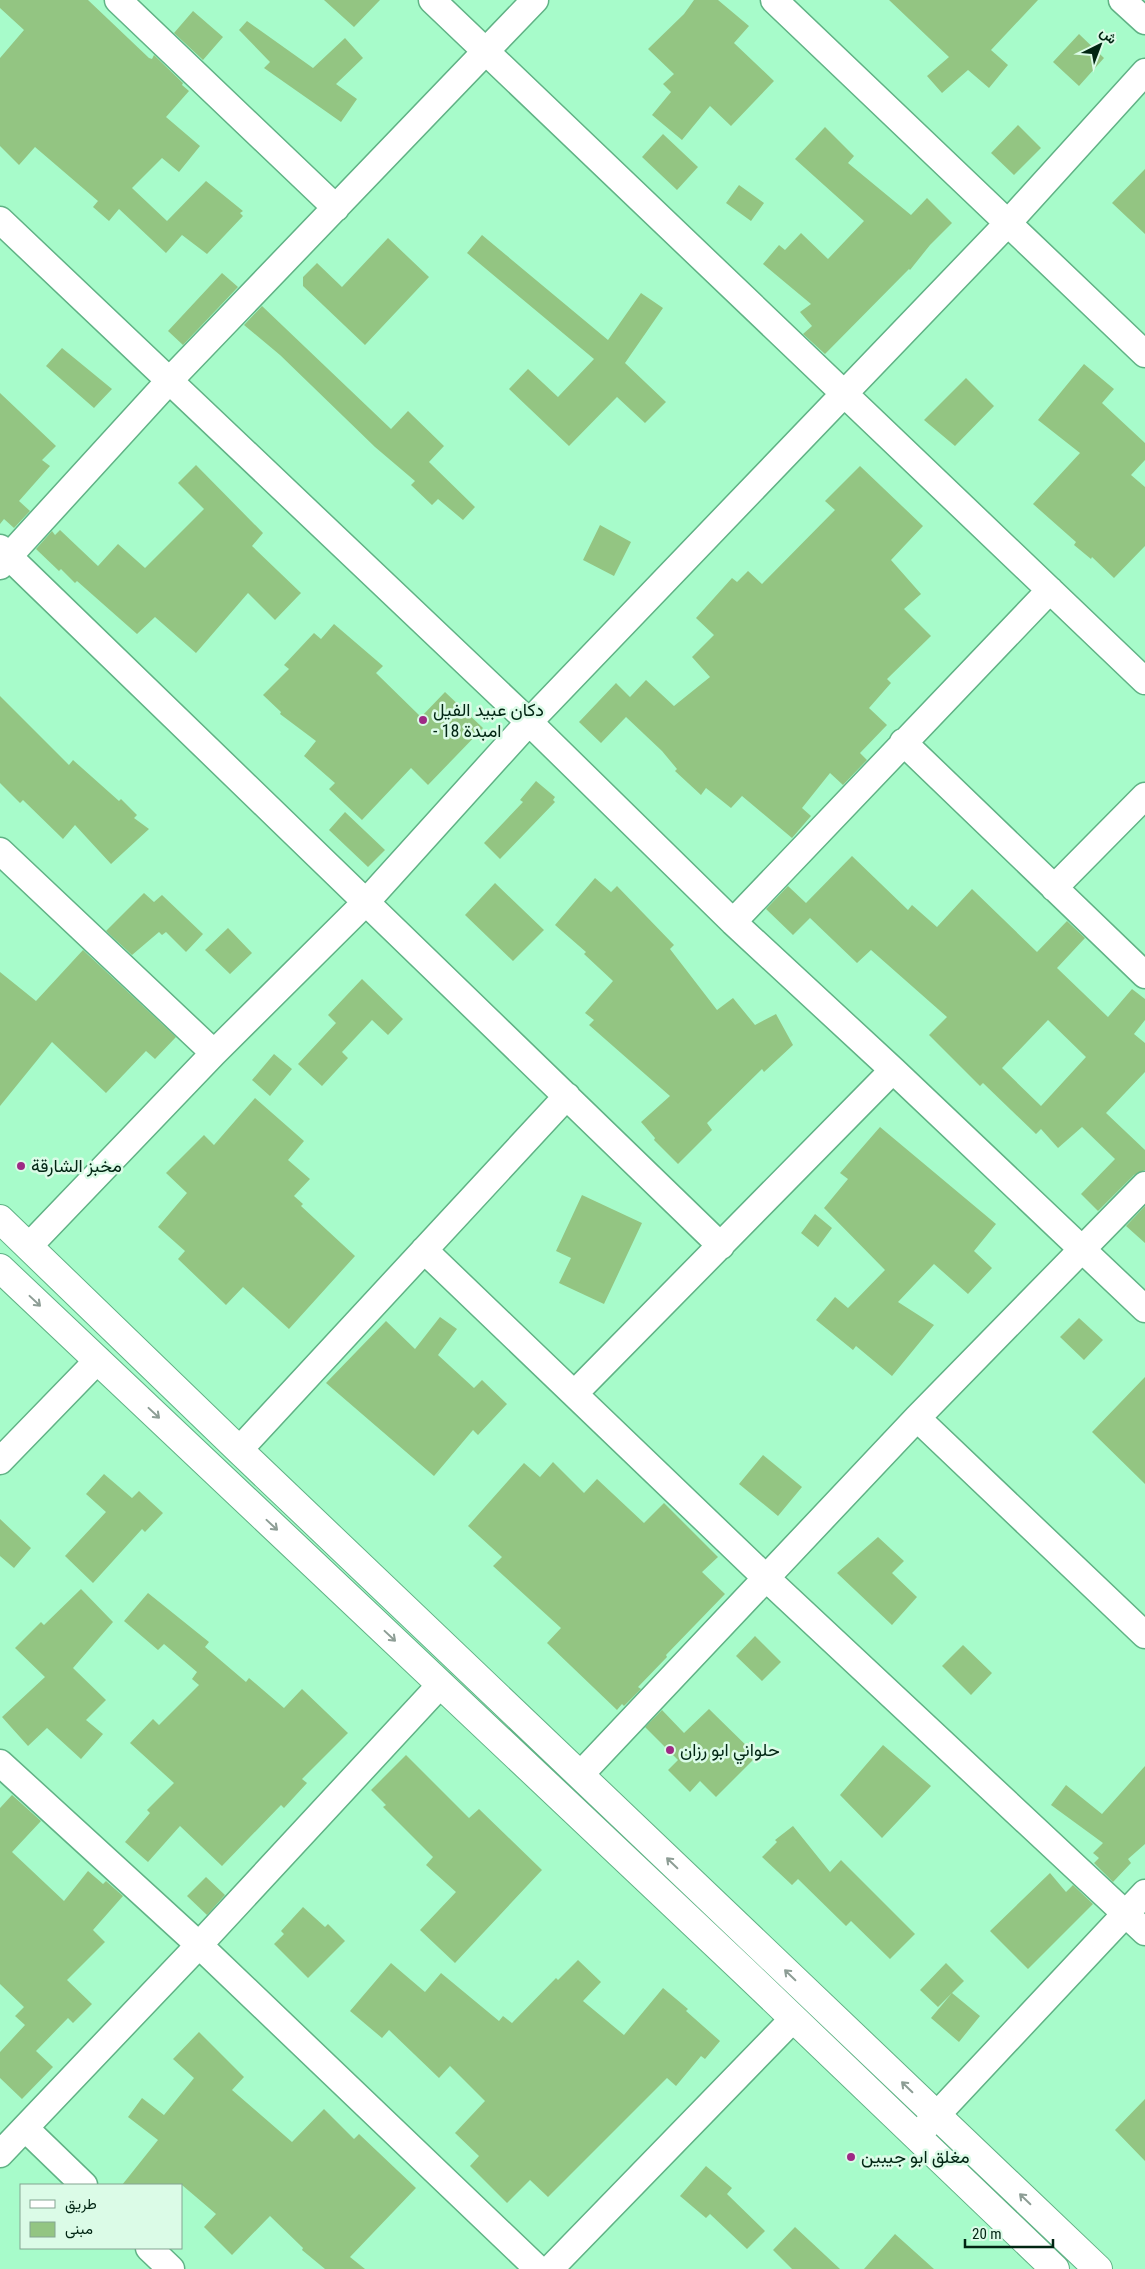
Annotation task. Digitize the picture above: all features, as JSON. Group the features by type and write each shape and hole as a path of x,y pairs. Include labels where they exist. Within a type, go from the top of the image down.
{"main road":[{"path":"0,1219 239,1450 1098,2269"},
{"path":"0,1268 1055,2269"}],"street":[{"path":"118,0 336,208"},
{"path":"432,0 1145,680"},
{"path":"535,0 169,381 3,557 367,901 722,1246"},
{"path":"774,0 1145,354"},
{"path":"1122,0 1145,21"},
{"path":"29,1246 214,1053 367,901 529,722 1007,224 1145,72"},
{"path":"0,220 529,722 733,922 893,1070 1145,1309"},
{"path":"733,922 1050,590"},
{"path":"903,742 1145,975"},
{"path":"1054,888 1145,796"},
{"path":"0,851 214,1053"},
{"path":"574,1393 722,1246 893,1070"},
{"path":"239,1450 567,1096"},
{"path":"580,1775 917,1418 1084,1250 1145,1185"},
{"path":"424,1250 765,1577 1145,1932"},
{"path":"0,1461 98,1360"},
{"path":"917,1418 1145,1635"},
{"path":"0,2154 199,1945 440,1684"},
{"path":"0,1764 199,1945 538,2269"},
{"path":"917,2136 1145,1893"},
{"path":"550,2269 793,2019"},
{"path":"26,2128 83,2184"},
{"path":"150,2249 171,2269"}],"building":[{"path":"0,0 88,0 149,58 152,59 154,55 183,83 182,85 189,91 166,117 200,146 179,172 162,158 132,188 167,221 206,181 243,211 240,213 243,216 207,254 182,235 166,253 119,209 109,221 93,207 98,201 35,147 19,165 0,146 0,58 24,30 0,8"},
{"path":"324,0 380,0 354,27"},
{"path":"694,0 718,0 749,26 734,43 774,81 731,126 710,106 682,140 652,115 671,92 663,84 674,74 648,49 684,14"},
{"path":"889,0 1038,0 991,50 1008,65 989,88 968,70 942,93 927,76 949,57"},
{"path":"193,11 223,37 203,60 174,33"},
{"path":"247,21 313,68 345,38 363,58 336,84 357,99 341,122 264,68 270,62 239,30"},
{"path":"1079,34 1104,58 1079,86 1053,62"},
{"path":"1018,125 1041,148 1014,175 991,153"},
{"path":"825,127 854,156 848,163 911,215 927,198 952,223 930,245 910,270 825,354 803,334 812,326 800,312 811,304 763,264 779,245 785,250 801,233 828,259 864,221 795,159"},
{"path":"663,134 698,167 677,190 642,157"},
{"path":"1145,169 1145,234 1112,203"},
{"path":"739,185 764,203 751,221 726,203"},
{"path":"482,235 608,340 641,293 663,308 625,363 666,402 645,423 617,397 569,446 509,389 528,369 558,397 594,359 467,253"},
{"path":"388,238 429,277 365,345 303,286 303,277 317,263 342,287"},
{"path":"222,273 238,287 183,345 168,331"},
{"path":"262,306 391,429 408,411 444,446 429,462 475,507 463,520 438,499 432,505 411,485 415,481 375,447 280,355 244,325"},
{"path":"62,348 112,389 94,408 46,366"},
{"path":"1084,364 1114,389 1102,403 1145,443 1145,460 1131,475 1145,487 1145,546 1114,578 1092,557 1091,559 1074,545 1076,542 1033,504 1080,453 1038,420"},
{"path":"966,378 994,406 955,446 924,420"},
{"path":"0,393 56,446 42,460 50,466 19,501 30,511 14,528 4,519 0,524"},
{"path":"196,465 263,533 252,546 301,593 275,620 248,593 196,653 155,617 137,634 77,581 75,583 61,569 59,571 36,549 52,531 55,535 60,530 98,566 118,544 145,568 204,509 178,483"},
{"path":"860,466 923,526 891,560 921,594 904,609 931,636 887,679 891,683 869,708 887,725 860,753 867,760 843,785 830,773 802,808 811,816 792,838 742,796 731,808 706,788 701,795 675,771 677,769 662,751 626,717 601,743 579,722 616,683 630,697 646,680 674,706 710,677 692,657 714,635 696,618 732,578 737,582 748,571 762,584 835,510 825,501"},
{"path":"600,525 631,542 614,576 583,560"},
{"path":"334,624 383,666 376,673 421,717 445,692 483,728 428,785 411,768 362,820 329,789 335,783 304,756 316,741 280,714 281,712 263,695 289,669 284,665 314,633 321,639"},
{"path":"0,696 69,765 73,760 119,801 121,799 137,815 134,818 149,829 111,864 75,825 63,839 23,800 20,803 0,783"},
{"path":"536,781 555,797 553,800 555,802 500,859 484,843 523,802 520,800"},
{"path":"345,812 385,850 368,867 329,830"},
{"path":"852,856 908,910 912,905 937,927 972,889 1037,952 1067,921 1085,938 1057,968 1108,1017 1132,989 1145,999 1145,1020 1134,1034 1145,1043 1145,1072 1106,1113 1145,1150 1145,1170 1134,1175 1098,1211 1081,1194 1115,1159 1082,1127 1058,1148 1041,1129 1036,1134 983,1083 980,1086 929,1035 947,1017 871,950 857,963 810,918 793,935 766,909 788,886 806,903","holes":["1048,1020 1086,1057 1041,1106 1002,1068"]},
{"path":"595,878 611,892 617,886 674,945 670,949 717,1010 733,998 755,1025 776,1014 793,1045 764,1072 762,1069 707,1123 712,1130 678,1164 654,1140 655,1138 641,1122 670,1096 589,1025 594,1020 585,1013 613,981 584,954 586,952 555,925"},
{"path":"495,883 544,930 513,961 465,915"},
{"path":"144,893 154,902 162,895 203,934 186,952 166,932 162,935 159,932 132,955 106,931"},
{"path":"228,928 252,953 230,974 205,950"},
{"path":"83,950 176,1037 155,1059 146,1051 106,1093 52,1042 0,1106 0,972 36,1001"},
{"path":"362,979 403,1019 388,1035 372,1020 342,1052 348,1058 322,1086 298,1064 336,1023 328,1015"},
{"path":"274,1054 292,1069 270,1096 252,1080"},
{"path":"255,1098 304,1141 288,1160 310,1179 294,1196 303,1204 301,1206 355,1256 289,1329 243,1287 226,1305 178,1259 185,1251 158,1227 187,1193 166,1173 204,1135 214,1145"},
{"path":"880,1127 996,1224 974,1251 992,1268 968,1294 934,1264 898,1302 934,1325 892,1376 856,1346 853,1350 816,1320 835,1297 848,1308 885,1270 824,1208 848,1179 840,1173"},
{"path":"582,1195 642,1223 604,1304 559,1283 571,1258 556,1251"},
{"path":"1145,1206 1145,1243 1126,1226"},
{"path":"815,1214 832,1228 818,1247 801,1233"},
{"path":"440,1317 457,1329 438,1355 474,1388 482,1380 507,1404 478,1435 473,1430 434,1476 326,1383 386,1321 415,1349"},
{"path":"1079,1318 1103,1340 1084,1360 1060,1337"},
{"path":"1145,1377 1145,1484 1092,1432"},
{"path":"763,1455 802,1487 778,1516 739,1484"},
{"path":"553,1462 584,1493 597,1479 644,1523 664,1503 718,1557 702,1572 725,1594 666,1655 667,1657 638,1687 641,1689 624,1706 622,1704 617,1710 547,1643 561,1628 493,1566 502,1557 468,1526 524,1463 540,1477"},
{"path":"104,1474 132,1498 139,1491 163,1513 145,1532 142,1529 93,1583 65,1556 106,1512 86,1494"},
{"path":"0,1519 31,1548 14,1568 0,1556"},
{"path":"878,1537 904,1561 892,1573 917,1597 892,1625 837,1573"},
{"path":"81,1589 113,1622 73,1668 106,1700 86,1720 103,1734 81,1759 47,1728 28,1746 2,1717 45,1677 15,1648 41,1622 44,1625"},
{"path":"148,1593 209,1642 205,1647 246,1682 249,1678 284,1708 302,1689 348,1733 302,1779 307,1783 284,1808 281,1805 222,1866 180,1826 148,1862 125,1842 150,1813 147,1810 174,1783 130,1743 153,1719 159,1725 199,1685 192,1679 197,1672 164,1644 158,1650 124,1621"},
{"path":"755,1636 781,1662 762,1681 736,1656"},
{"path":"963,1645 992,1673 971,1695 942,1666"},
{"path":"709,1709 757,1756 716,1797 700,1781 690,1792 668,1770 678,1760 645,1727 662,1710 684,1733"},
{"path":"883,1745 931,1786 882,1838 840,1795"},
{"path":"406,1755 469,1818 479,1809 542,1870 455,1963 420,1930 456,1892 426,1865 433,1857 383,1807 386,1805 371,1790"},
{"path":"1145,1766 1145,1844 1128,1859 1131,1863 1113,1882 1094,1863 1099,1858 1093,1853 1103,1843 1051,1805 1066,1785 1102,1814"},
{"path":"12,1795 41,1821 12,1852 64,1901 88,1871 103,1884 106,1881 123,1896 93,1930 105,1942 67,1980 92,2004 73,2023 68,2018 36,2051 53,2067 22,2099 0,2078 0,2052 25,2025 15,2016 24,2007 0,1984 0,1808"},
{"path":"793,1826 830,1872 841,1860 915,1934 890,1959 851,1921 846,1926 798,1879 792,1885 762,1857 777,1842 775,1840"},
{"path":"1050,1873 1066,1892 1073,1885 1093,1904 1028,1969 990,1931"},
{"path":"206,1877 225,1895 207,1915 187,1896"},
{"path":"303,1907 325,1927 328,1924 345,1941 308,1978 274,1944 284,1934 281,1931"},
{"path":"578,1960 601,1982 583,2001 624,2035 663,1988 688,2009 686,2011 720,2041 705,2059 701,2056 676,2086 667,2078 548,2197 530,2180 507,2203 470,2166 479,2156 455,2133 485,2101 450,2066 439,2078 389,2030 382,2038 350,2011 391,1963 425,1992 441,1973 499,2021 503,2016 512,2023 556,1978 558,1980"},
{"path":"946,1963 964,1981 938,2007 920,1990"},
{"path":"952,1993 980,2016 959,2042 931,2018"},
{"path":"199,2032 244,2077 232,2090 292,2142 324,2109 354,2139 359,2134 416,2188 350,2257 365,2269 325,2269 302,2250 303,2248 270,2216 232,2255 204,2227 216,2214 182,2184 123,2184 158,2140 128,2117 142,2098 164,2115 194,2078 173,2059"},
{"path":"1145,2099 1145,2161 1115,2130"},
{"path":"706,2166 732,2188 727,2194 765,2231 747,2249 710,2214 706,2218 680,2196"},
{"path":"795,2227 840,2269 792,2269 773,2250"},
{"path":"895,2234 934,2269 864,2269"}],"place":[{"name":"دكان عبيد الفيل - امبدة 18","path":"423,720"},
{"name":"مخبز الشارقة","path":"21,1166"},
{"name":"حلواني ابو رزان","path":"670,1750"},
{"name":"مغلق ابو جيبين","path":"851,2157"}]}
